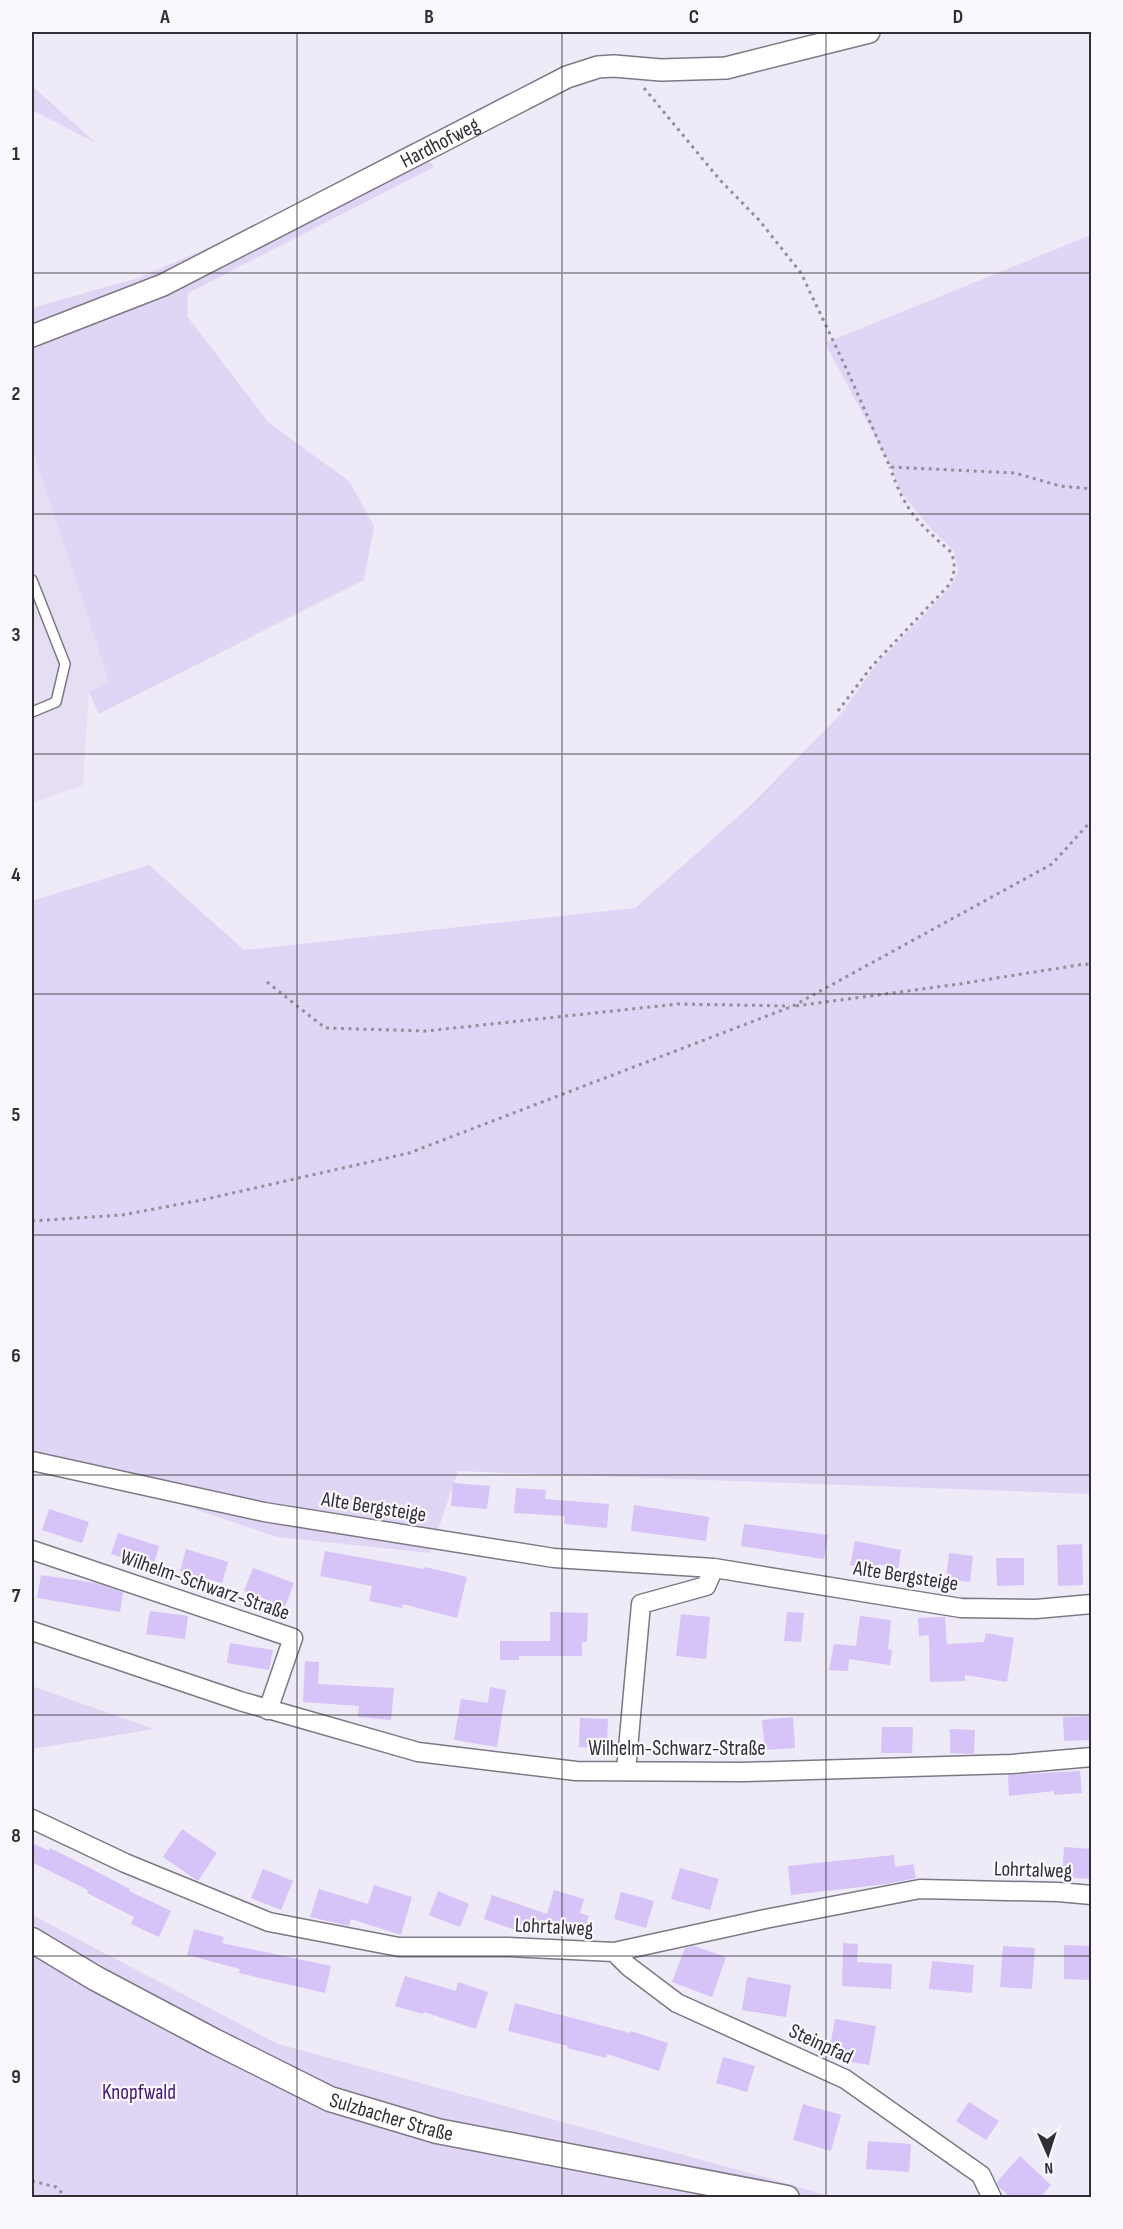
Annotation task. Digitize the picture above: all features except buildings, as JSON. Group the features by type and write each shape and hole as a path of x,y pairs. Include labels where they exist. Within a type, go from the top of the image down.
{"main road":[{"name":"Sulzbacher Straße","path":"32,1940 154,2010 330,2099 437,2131 787,2198"}],"street":[{"name":"Hardhofweg","path":"32,336 163,285 567,77 598,67 614,66 661,70 726,69 869,32"},
{"name":"Alte Bergsteige","path":"32,1461 264,1512 543,1557 714,1568 961,1608 1036,1609 1092,1604"},
{"name":"Wilhelm-Schwarz-Straße","path":"32,1550 292,1638 268,1710"},
{"path":"626,1771 641,1604 706,1586 714,1568"},
{"name":"Wilhelm-Schwarz-Straße","path":"32,1630 268,1710 418,1752 576,1771 743,1772 988,1765 1092,1757"},
{"name":"Lohrtalweg","path":"32,1819 124,1863 269,1922 399,1947 508,1947 614,1952 765,1919 920,1889 1058,1892 1092,1895"},
{"name":"Steinpfad","path":"614,1952 628,1966 677,2004 845,2079 981,2175 992,2198"}],"lane":[{"path":"32,579 65,664 56,702 32,712"}],"path":[{"path":"635,68 636,78 644,88 720,180 759,220 801,273 847,370 899,494 909,512 951,552 953,558 954,576 948,586 872,666 838,711"},
{"path":"890,468 1015,473 1060,486 1092,489"},
{"path":"32,1221 122,1215 202,1200 409,1153 794,1006 1052,864 1092,820"},
{"path":"267,982 325,1028 426,1031 678,1005 794,1006 1085,964 1092,965"},
{"path":"32,2181 56,2187 67,2198"}],"shaded area":[{"path":"32,450 109,682 89,692 83,785 32,803"}],"green space":[{"path":"32,86 96,143 32,110"},
{"path":"412,142 434,167 188,293 187,316 269,423 349,481 374,526 364,580 99,714 89,692 109,682 32,450 32,308 138,278 252,229"},
{"path":"1091,235 1091,1494 458,1471 430,1553 277,1537 32,1454 32,901 149,865 244,950 635,908 750,806 839,716 876,665 950,587 958,571 954,551 931,529 901,492 890,465 825,343"},
{"path":"32,1686 154,1729 32,1749"},
{"name":"Knopfwald","path":"32,1915 278,2044 832,2197 32,2197"}]}
